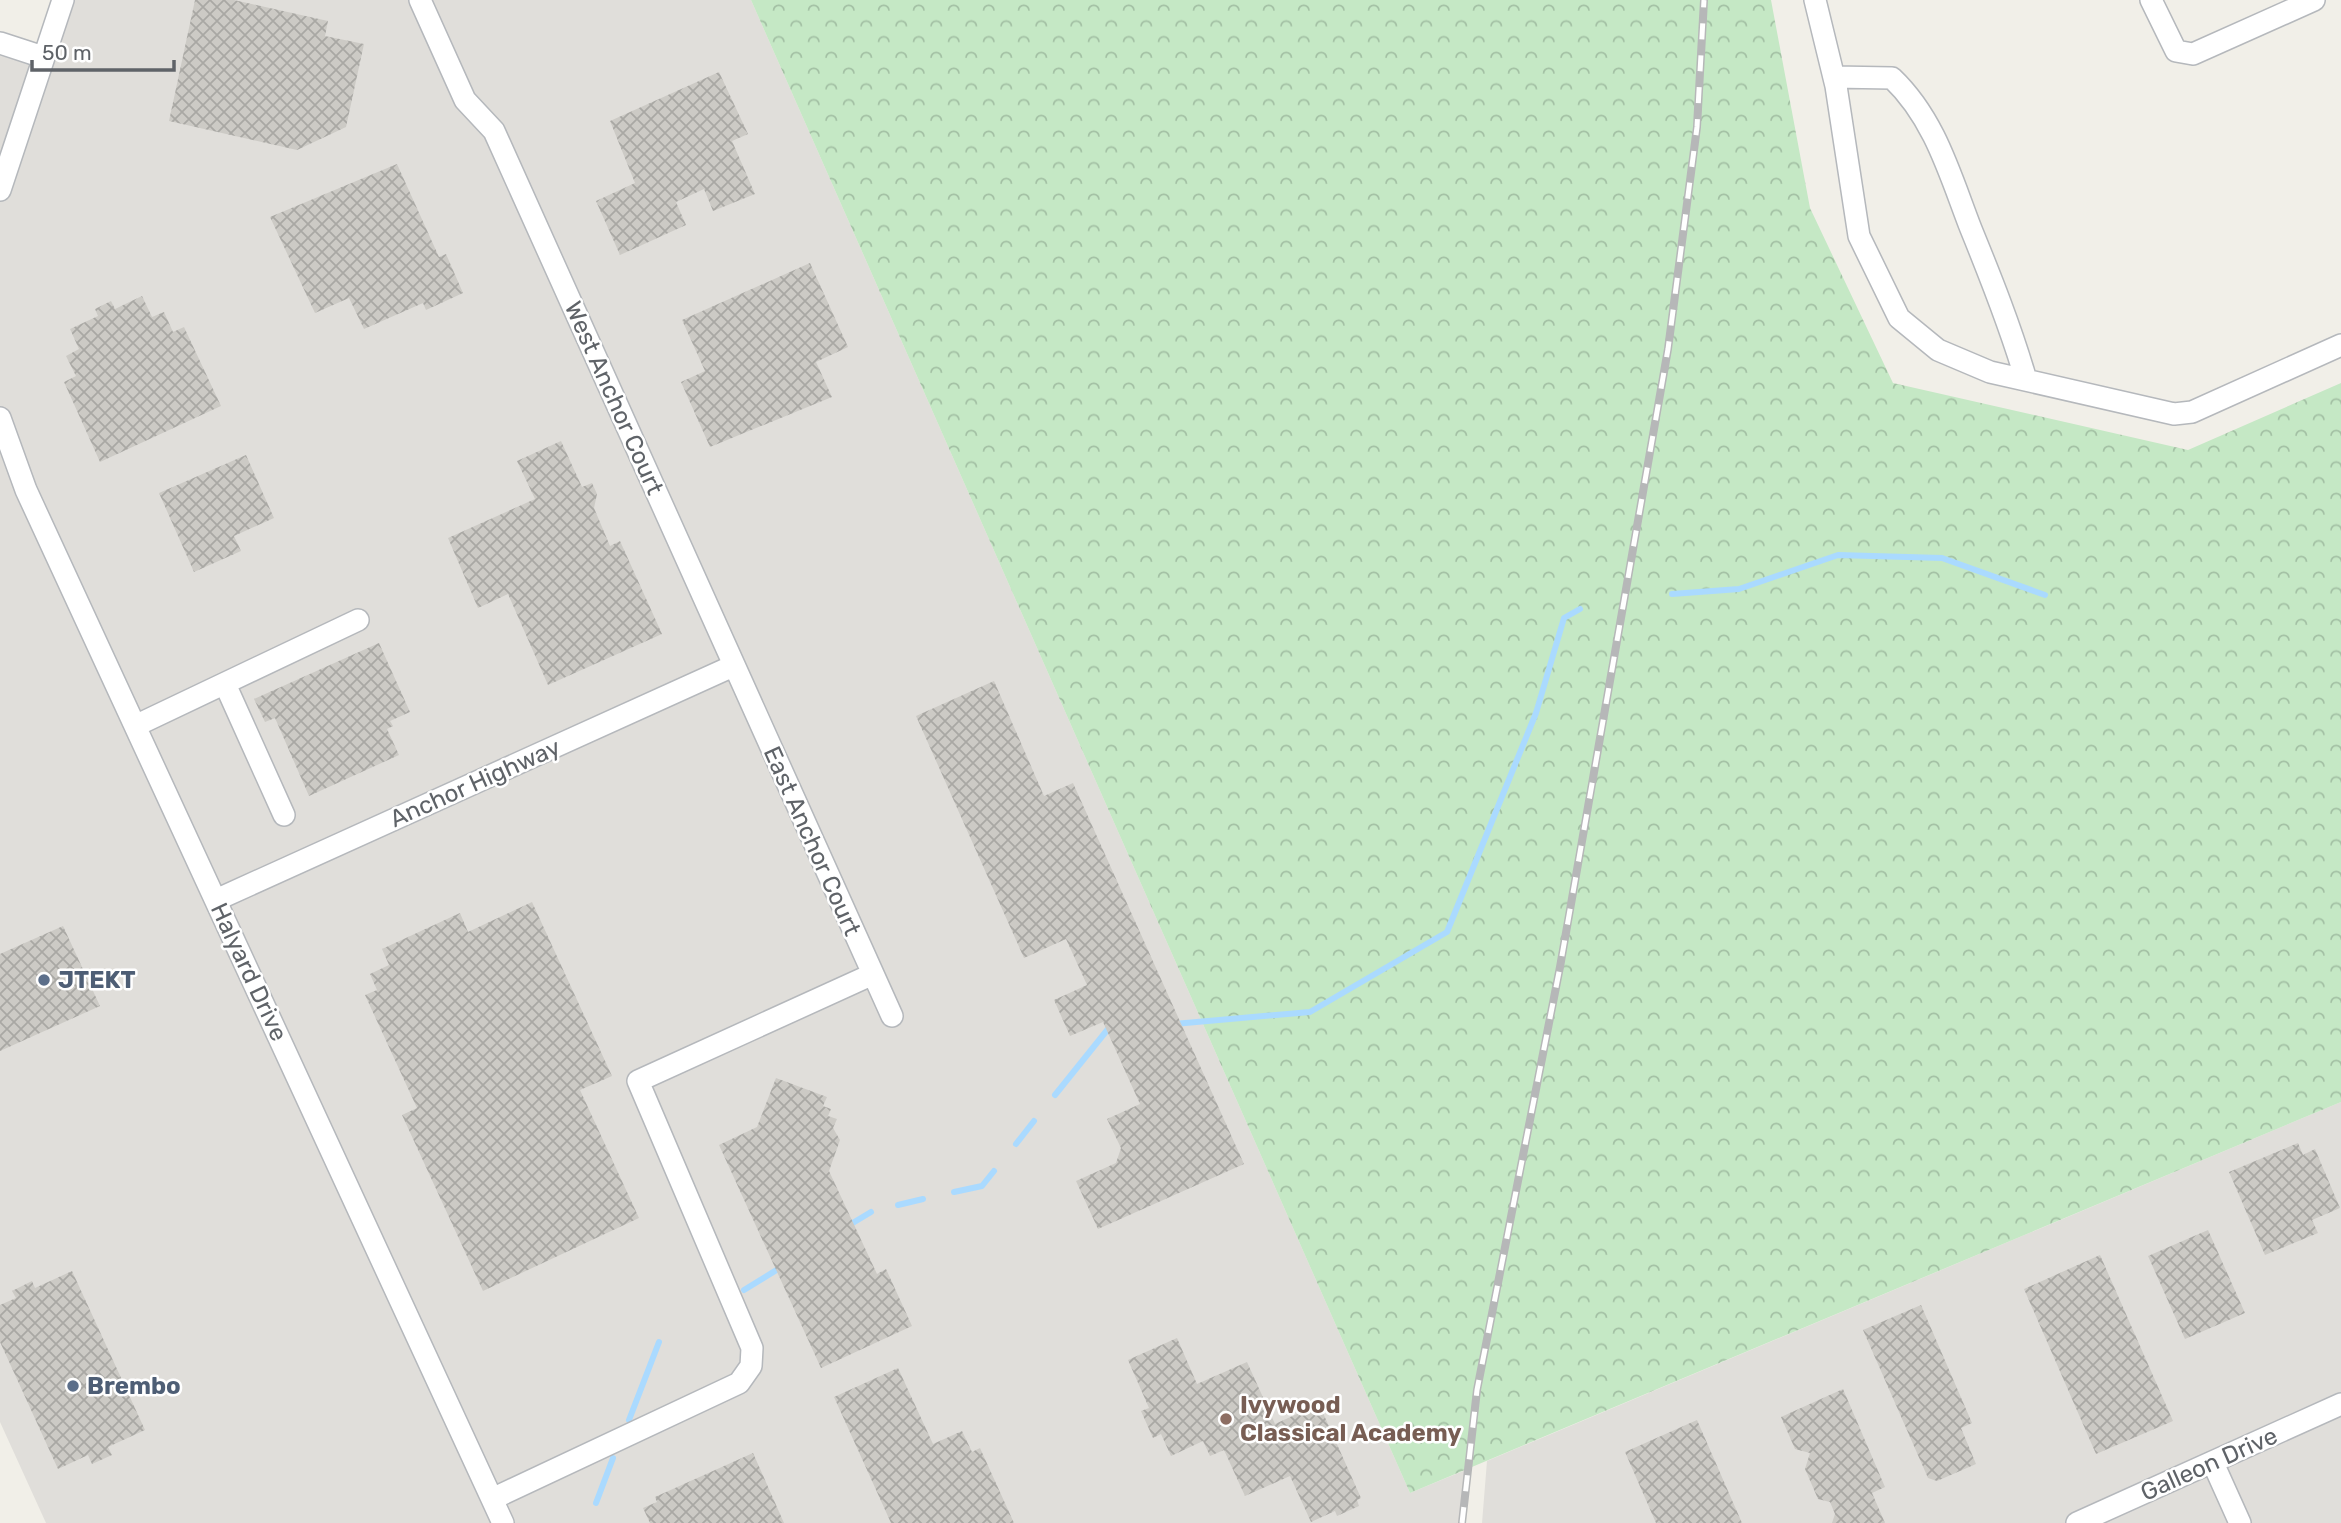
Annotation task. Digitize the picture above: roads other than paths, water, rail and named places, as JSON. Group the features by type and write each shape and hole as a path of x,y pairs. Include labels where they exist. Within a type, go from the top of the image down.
{"street":[{"path":"0,190 63,0"},
{"name":"West Anchor Court","path":"420,0 465,100 494,131 733,666"},
{"path":"1815,0 1834,77 1859,236 1899,318 1938,350 1990,372 2174,414 2192,412 2341,345"},
{"path":"2151,0 2176,51 2193,54 2314,0"},
{"path":"0,43 43,57"},
{"path":"1834,77 1892,78 1919,107 1930,126 1993,284 2026,380"},
{"name":"Halyard Drive","path":"0,418 26,490 503,1523"},
{"path":"135,726 358,620"},
{"name":"Anchor Highway","path":"216,900 733,666"},
{"name":"East Anchor Court","path":"733,666 892,1016"},
{"path":"226,684 284,815"},
{"path":"492,1499 739,1383 751,1366 752,1348 638,1081 873,974"},
{"name":"Galleon Drive","path":"2077,1523 2341,1404"},
{"path":"2213,1463 2240,1523"}],"waterway":[{"path":"1672,594 1739,589 1838,555 1942,558 2045,595"},
{"path":"1174,1024 1310,1012 1447,932 1536,713 1564,618 1580,609"},
{"path":"1055,1095 1108,1029 1114,1028"},
{"path":"1016,1144 1034,1121"},
{"path":"954,1192 982,1186 994,1171"},
{"path":"898,1205 923,1199"},
{"path":"846,1227 871,1212"},
{"path":"744,1290 783,1266"},
{"path":"629,1420 659,1342"},
{"path":"596,1503 613,1458"}],"railway":[{"path":"1462,1523 1477,1390 1560,967 1668,349 1697,127 1704,0"}],"place":[{"name":"JTEKT","path":"44,980"},
{"name":"Brembo","path":"73,1386"},
{"name":"Ivywood Classical Academy","path":"1226,1419"}]}
